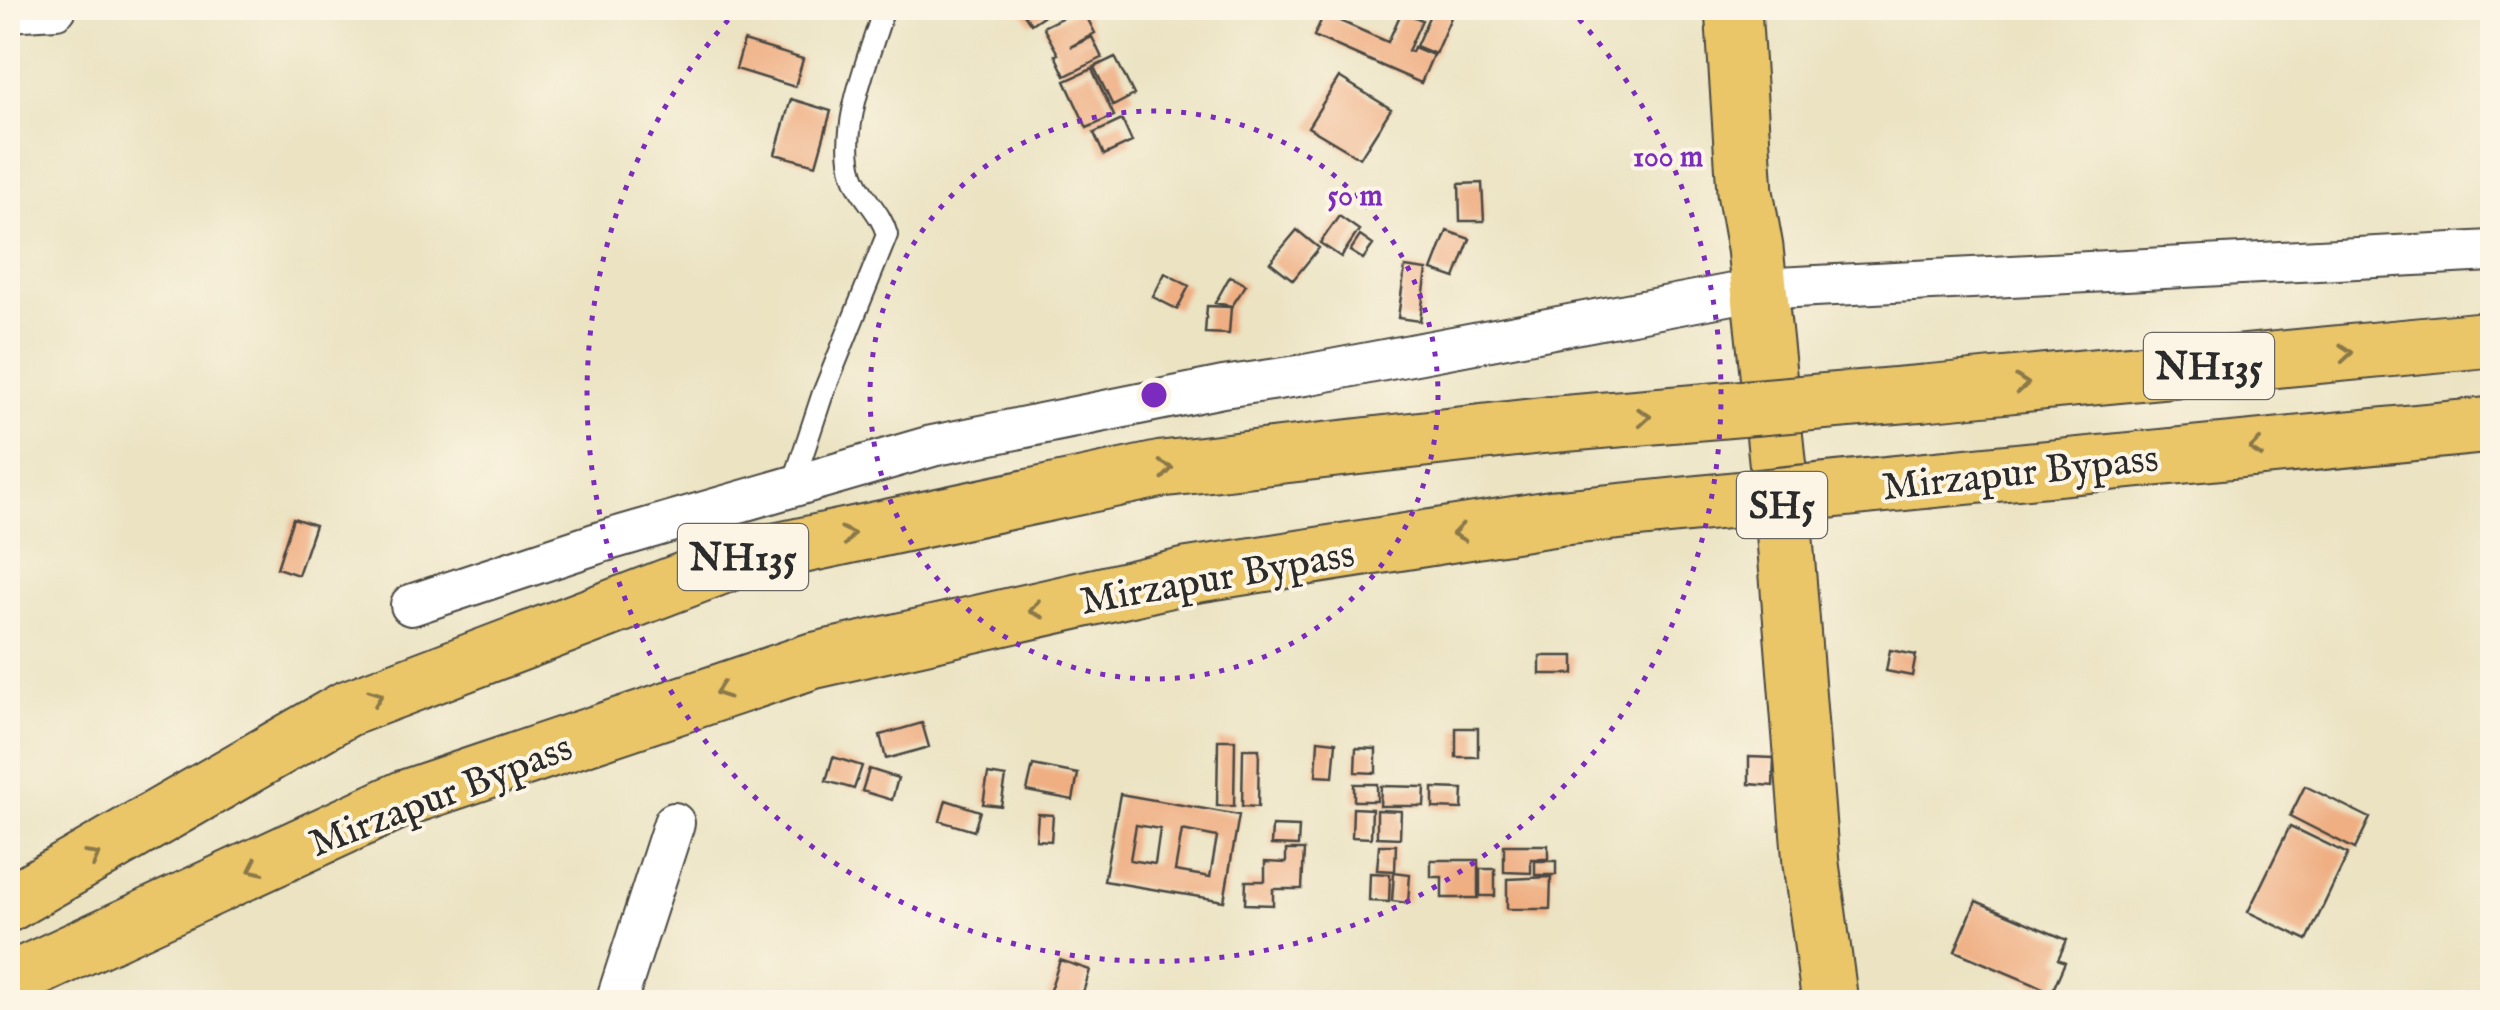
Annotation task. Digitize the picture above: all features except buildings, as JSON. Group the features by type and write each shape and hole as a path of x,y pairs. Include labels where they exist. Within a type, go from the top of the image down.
{"main road":[{"name":"SH5","path":"1733,8 1745,192 1784,527 1811,864 1830,1002"},
{"name":"NH135","path":"8,904 346,709 743,558 1162,469 1547,425 2492,339"},
{"name":"Mirzapur Bypass","path":"8,987 31,971 405,798 812,660 1186,576 1555,518 2492,424"}],"street":[{"path":"8,11 56,8"},
{"path":"412,605 602,542 932,446 1224,386 1305,375 1759,289 2492,251"},
{"path":"616,1002 674,823"}],"lane":[{"path":"792,487 822,396 887,235 883,220 854,180 848,154 848,131 884,8"}]}
